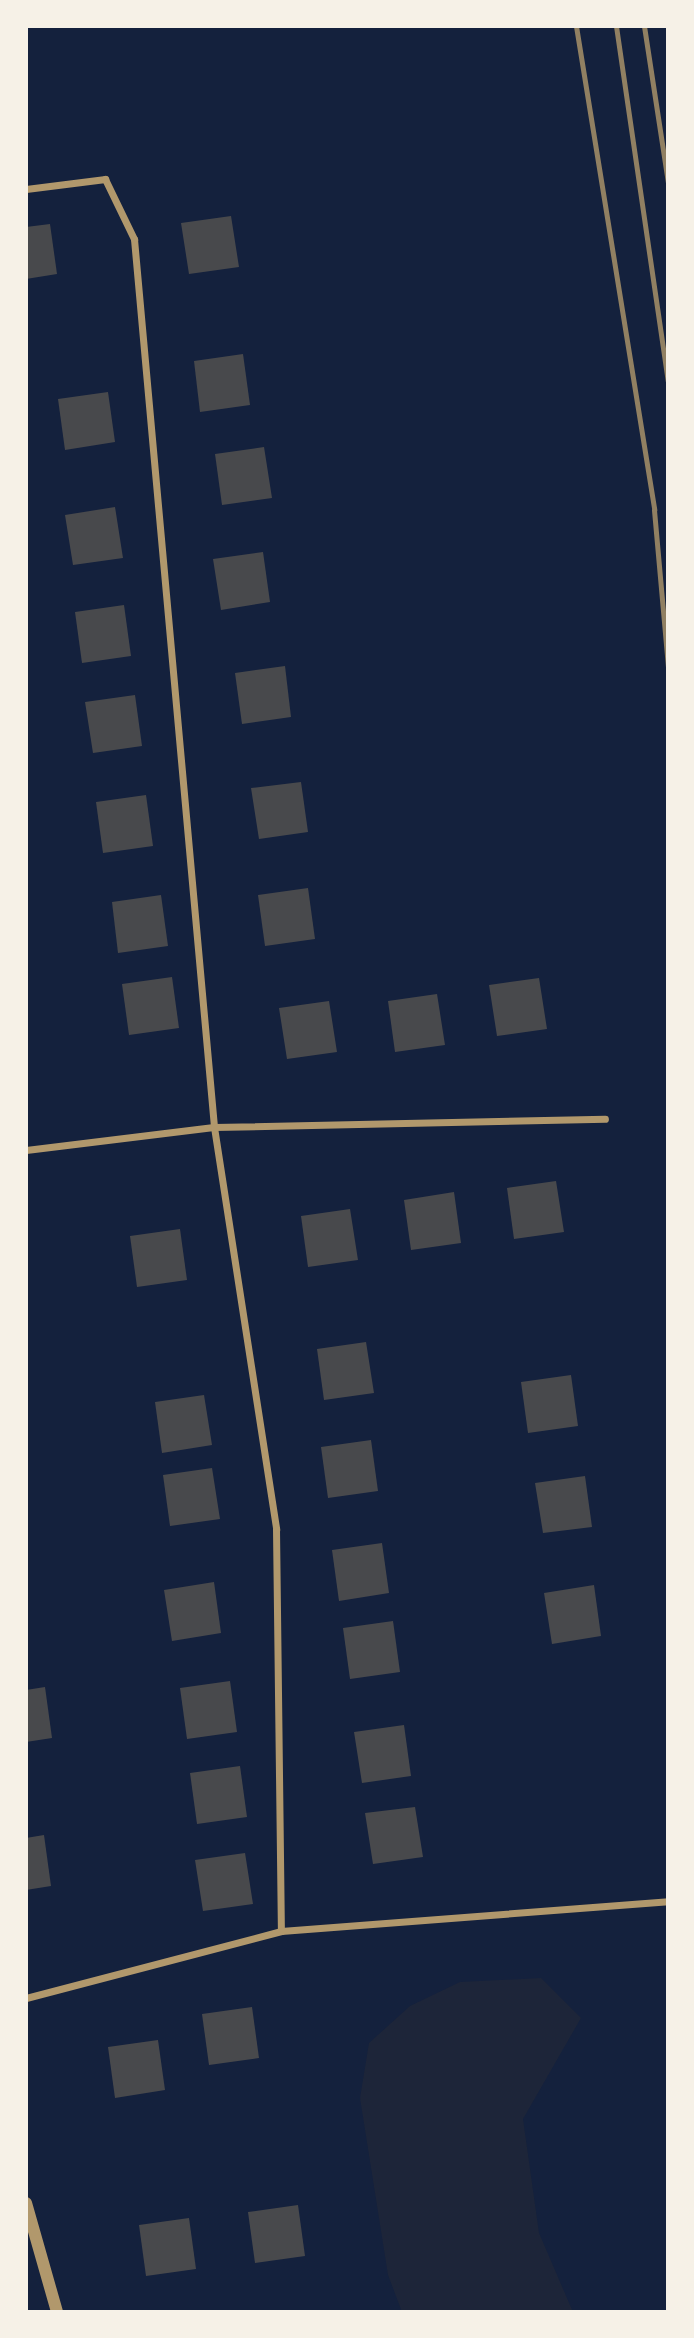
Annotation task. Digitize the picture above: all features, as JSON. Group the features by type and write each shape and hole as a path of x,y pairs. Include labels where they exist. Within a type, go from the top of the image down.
{"street":[{"path":"26,190 105,179 134,239 214,1127 276,1529 281,1931"},
{"path":"26,1150 214,1127 605,1119"},
{"path":"26,1998 281,1931 668,1901"},
{"path":"26,2203 57,2312"}],"shaded area":[{"path":"541,1978 581,2018 523,2119 539,2233 573,2312 402,2312 388,2275 360,2098 369,2043 410,2006 460,1982"}],"building":[{"path":"231,216 239,267 189,274 181,223"},
{"path":"50,224 57,274 26,279 26,227"},
{"path":"243,354 250,405 200,412 194,361"},
{"path":"108,392 115,442 65,450 58,399"},
{"path":"264,447 272,498 222,505 215,454"},
{"path":"115,507 123,558 73,565 65,515"},
{"path":"263,552 270,602 221,610 213,559"},
{"path":"124,605 131,656 82,663 75,612"},
{"path":"285,666 291,717 242,724 235,673"},
{"path":"135,695 142,746 93,753 85,702"},
{"path":"301,782 308,832 259,839 251,788"},
{"path":"146,795 153,846 103,853 96,802"},
{"path":"308,888 315,939 265,946 258,895"},
{"path":"161,895 168,946 118,953 112,902"},
{"path":"172,977 179,1028 129,1035 122,984"},
{"path":"539,978 547,1029 497,1036 489,985"},
{"path":"437,994 445,1045 395,1052 388,1001"},
{"path":"329,1001 337,1052 287,1059 279,1008"},
{"path":"556,1181 564,1232 514,1239 507,1188"},
{"path":"454,1192 461,1243 411,1250 404,1200"},
{"path":"350,1209 358,1260 308,1267 301,1216"},
{"path":"180,1229 187,1280 137,1287 130,1236"},
{"path":"366,1342 374,1393 324,1400 317,1349"},
{"path":"571,1375 578,1426 528,1433 521,1382"},
{"path":"204,1395 212,1445 162,1453 155,1402"},
{"path":"371,1440 378,1491 328,1498 321,1447"},
{"path":"212,1468 220,1519 170,1526 163,1475"},
{"path":"585,1476 592,1527 543,1533 535,1483"},
{"path":"382,1543 389,1593 339,1601 332,1550"},
{"path":"214,1582 221,1633 172,1641 164,1590"},
{"path":"594,1585 601,1636 552,1644 544,1593"},
{"path":"393,1621 400,1672 350,1679 343,1628"},
{"path":"230,1681 237,1732 187,1739 180,1688"},
{"path":"45,1687 52,1738 26,1742 26,1690"},
{"path":"404,1725 411,1776 362,1783 354,1732"},
{"path":"240,1766 247,1817 197,1824 190,1773"},
{"path":"415,1807 423,1857 373,1864 365,1813"},
{"path":"44,1835 51,1886 26,1890 26,1838"},
{"path":"245,1853 253,1904 203,1911 195,1860"},
{"path":"252,2007 259,2058 209,2065 202,2014"},
{"path":"158,2040 165,2090 115,2098 108,2047"},
{"path":"298,2205 305,2256 255,2263 248,2212"},
{"path":"189,2218 196,2269 146,2276 139,2225"}],"railway":[{"path":"576,26 654,510 668,668"},
{"path":"616,26 668,381"},
{"path":"644,26 668,183"}]}
